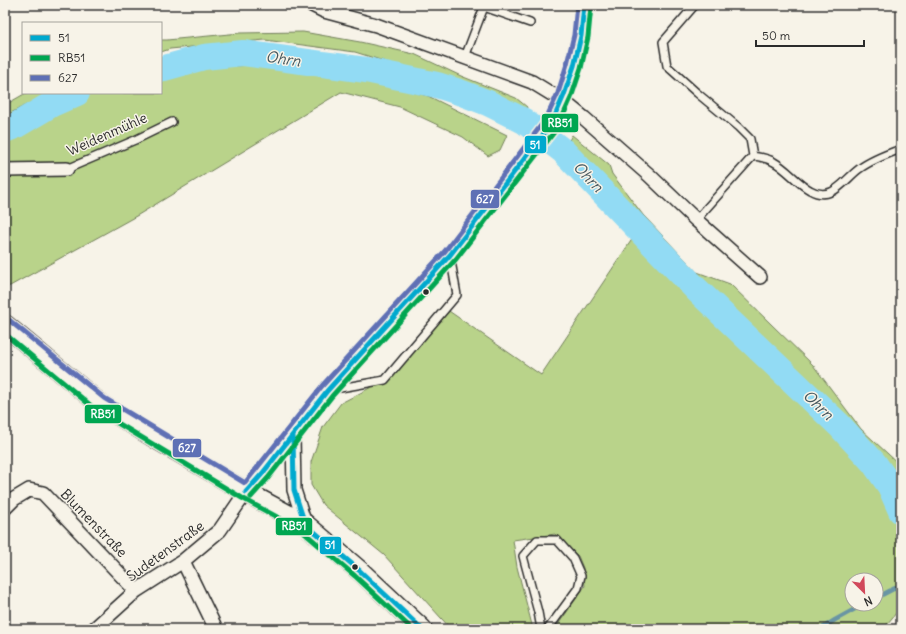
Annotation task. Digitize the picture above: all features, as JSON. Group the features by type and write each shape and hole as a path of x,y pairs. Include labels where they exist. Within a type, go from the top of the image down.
{"street":[{"path":"312,5 324,11 376,25 532,82 563,101 649,175 696,220 760,277"},
{"name":"Sudetenstraße","path":"94,629 136,591 183,561 220,530 246,492 293,435 327,390 450,255 552,123 563,101 578,53 584,5"},
{"name":"Weidenmühle","path":"5,170 67,169"},
{"path":"5,325 100,404 246,492 305,524 360,571 422,629"},
{"path":"293,435 294,490 305,524"},
{"name":"Blumenstraße","path":"5,508 14,499 29,490 44,493 136,591"},
{"path":"183,561 216,629"}],"lane":[{"path":"695,5 663,42 667,66 750,139 753,156"},
{"path":"465,57 484,7 530,23"},
{"name":"Weidenmühle","path":"67,169 135,140 172,122"},
{"path":"753,156 773,161 806,188 816,194 826,194 839,188 860,169 889,154 901,150"},
{"path":"696,220 753,156"},
{"path":"327,390 385,380 457,295 450,255"},
{"path":"540,629 538,612 523,556 537,540 557,540 573,558 581,576 578,588 548,629"}],"green space":[{"path":"303,32 360,42 414,54 461,76 516,98 527,107 524,119 513,112 467,90 425,74 355,52 265,40 170,49 162,52 162,40 240,33"},
{"path":"265,64 361,79 428,96 507,135 500,150 488,156 463,137 400,107 341,92 138,215 10,286 5,287 5,134 59,107 90,94 162,94 162,76 208,68"},
{"path":"24,94 47,94 5,116 5,105"},
{"path":"572,135 609,165 612,174 643,215 697,272 730,284 813,365 861,429 901,466 901,607 883,629 555,629 585,586 583,568 578,556 555,534 513,540 517,567 533,629 451,629 384,555 323,505 311,485 311,462 323,427 341,403 385,380 446,309 541,375 639,229 563,151"}],"waterway":[{"name":"Ohrn","path":"162,69 204,57 243,53 366,70 437,85 462,93 488,103 524,121 563,151 697,290 839,425 874,463 890,486 901,511"},
{"name":"Ohrn","path":"5,130 15,126 52,104 75,94"},
{"path":"884,594 901,585"},
{"path":"821,629 850,612"}],"transit line":[{"name":"627","path":"9,320 104,398 245,483 322,386 445,251 546,119 558,93 567,64 574,35 577,5"},
{"name":"51","path":"246,492 262,474 327,391 450,255 552,123 574,66 581,36 584,5"},
{"name":"RB51","path":"251,497 268,478 332,396 456,259 558,127 571,98 581,68 588,37 591,6"},
{"name":"RB51","path":"5,334 96,410 242,498 301,530 355,576 412,629"},
{"name":"51","path":"293,435 294,490 305,524 360,571 422,629"}]}
